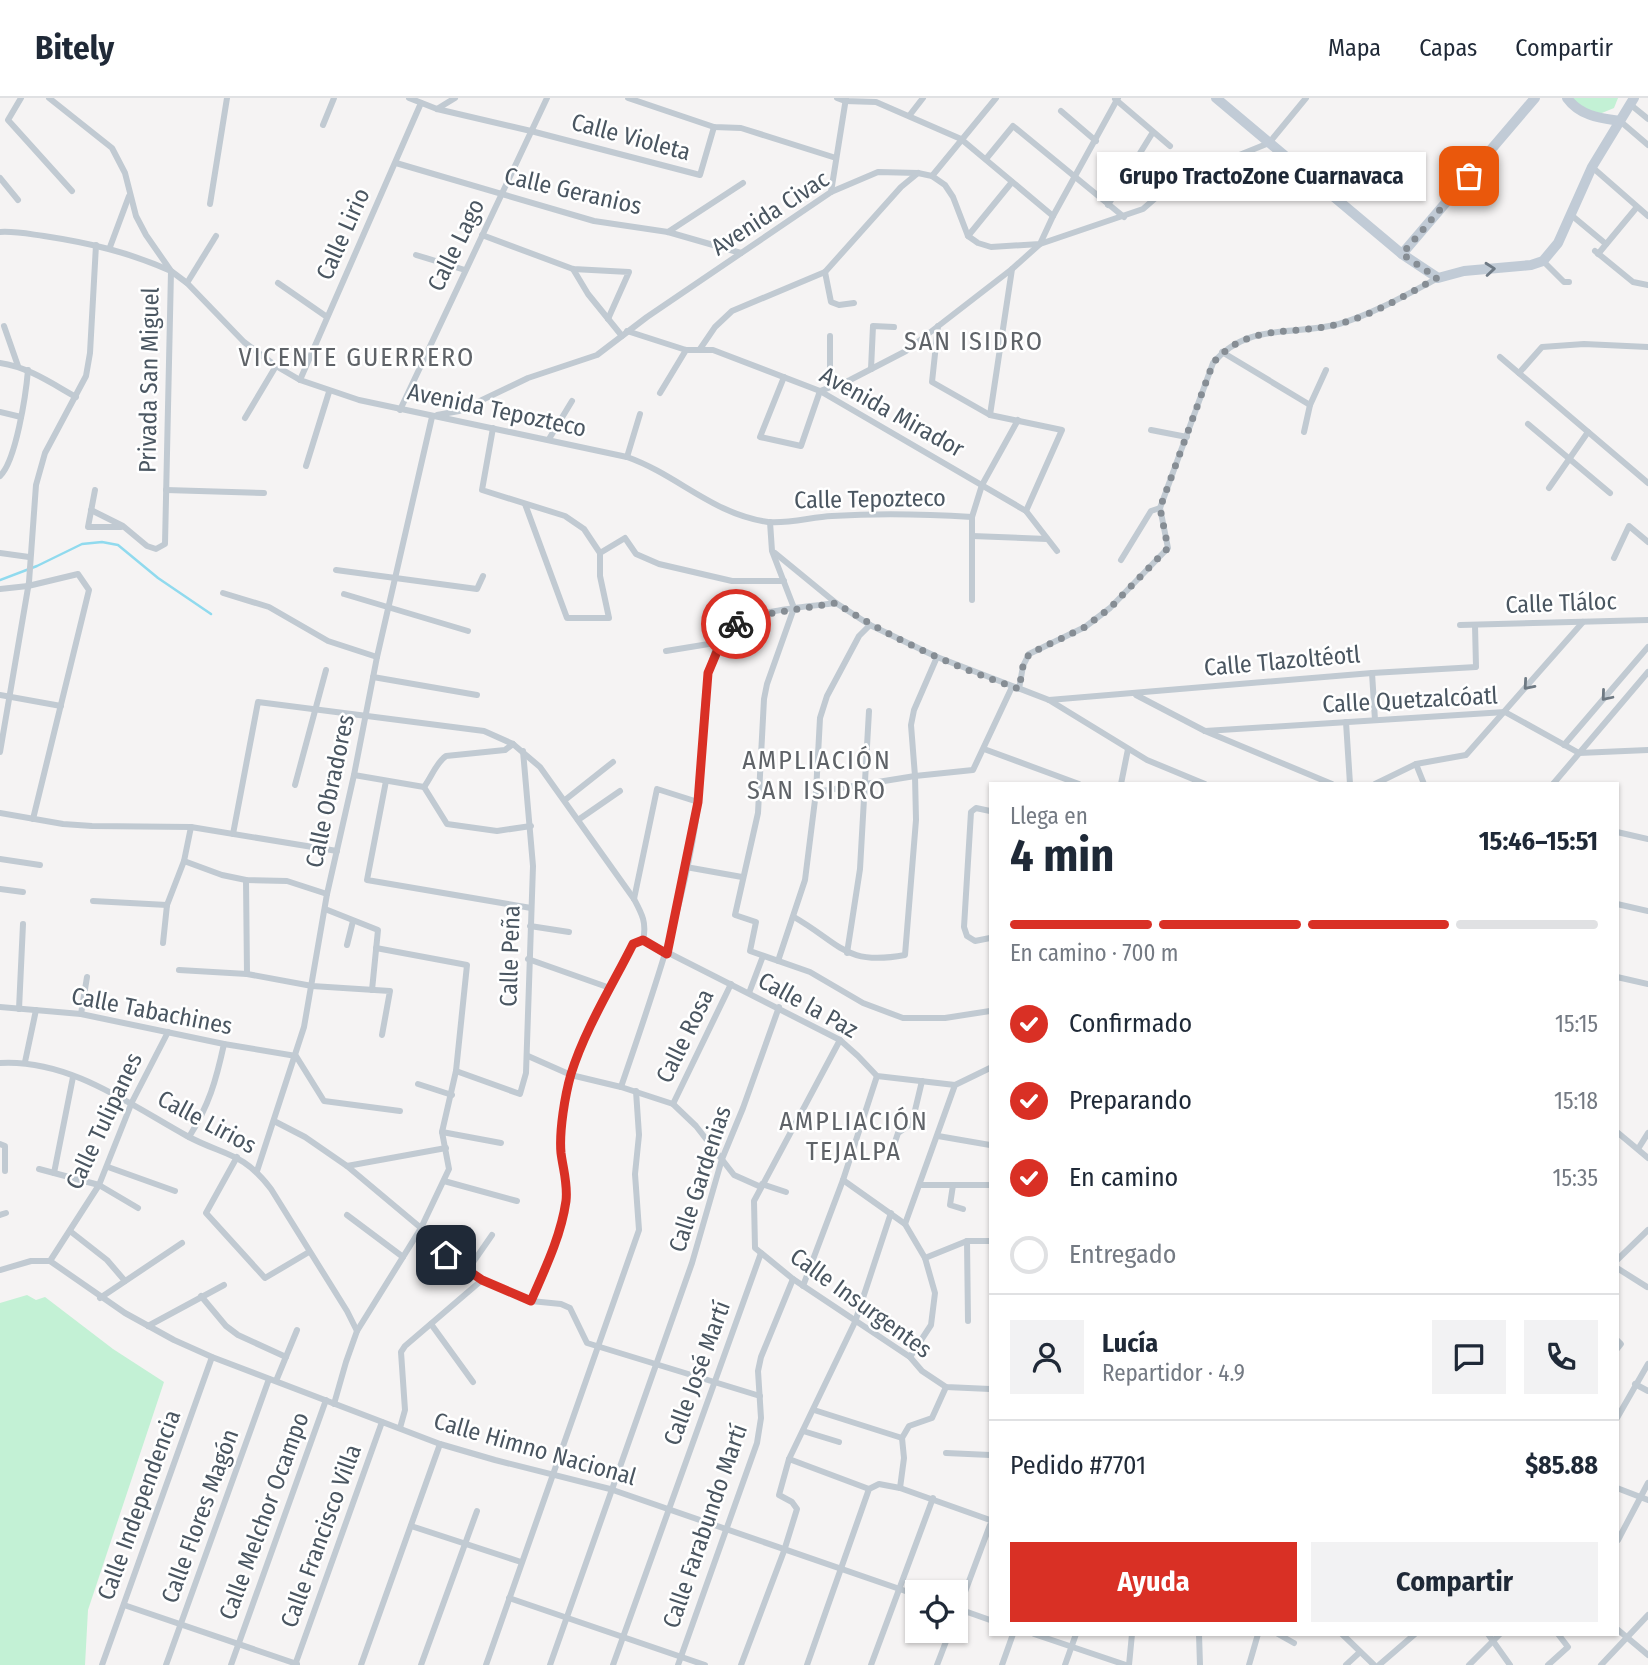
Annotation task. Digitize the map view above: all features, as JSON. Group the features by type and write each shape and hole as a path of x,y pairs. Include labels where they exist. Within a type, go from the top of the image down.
{"street":[{"path":"21,98 8,120 72,191"},
{"name":"Avenida Tepozteco","path":"49,98 113,148 122,166 136,216 171,271 244,342 275,366 329,392 400,410 627,457 664,474 714,506 770,522"},
{"path":"210,204 227,98"},
{"path":"323,125 334,98"},
{"path":"409,98 421,103"},
{"path":"437,109 455,98"},
{"name":"Calle Lago","path":"400,410 547,98"},
{"path":"628,98 714,127 741,128 836,158"},
{"path":"837,98 876,102 961,139 1053,216"},
{"path":"909,116 923,98"},
{"path":"996,98 932,176 945,185 953,197 968,236 990,247 1040,244 1143,209 1175,181 1269,143 1306,98"},
{"path":"1216,98 1402,254 1437,278"},
{"path":"1402,254 1535,98"},
{"path":"1567,98 1571,104 1592,117 1620,121 1648,145"},
{"path":"831,192 846,99"},
{"path":"784,377 760,437 801,446 820,391 850,380 906,351 1040,244 1116,99 1170,146"},
{"path":"816,792 973,769 1015,688 1029,654 1085,627 1110,608 1168,548 1160,508 1213,363 1222,352 1245,338 1338,324 1377,309 1437,278 1464,271 1531,265 1543,261 1558,243 1592,167 1632,100 1648,119"},
{"name":"Calle Violeta","path":"421,103 701,176 714,127"},
{"name":"Calle Lirio","path":"300,380 421,103"},
{"path":"1061,111 1096,141"},
{"path":"986,159 1013,126 1124,217"},
{"path":"1108,205 1153,132"},
{"name":"Calle Geranios","path":"396,163 594,221 667,232 741,253"},
{"path":"1592,167 1648,216"},
{"name":"Avenida Civac","path":"432,416 459,411 528,378 597,355 831,192 878,172 932,176"},
{"path":"700,349 715,327 732,311 825,272 901,187 918,173"},
{"path":"0,178 18,200"},
{"path":"968,236 1012,182"},
{"path":"667,232 743,183"},
{"path":"110,247 129,195"},
{"path":"1637,207 1597,252 1633,282 1648,285"},
{"path":"1570,214 1606,244"},
{"path":"0,232 110,247 171,271"},
{"path":"482,235 573,269 629,272 608,319"},
{"path":"187,284 216,236"},
{"path":"0,752 28,584 36,485 45,453 86,376 90,353 96,245"},
{"path":"416,255 465,271"},
{"path":"1543,261 1564,282 1569,282"},
{"path":"573,269 588,294 624,334"},
{"path":"990,415 1012,269"},
{"name":"Privada San Miguel","path":"123,526 147,546 156,549 164,544 171,271"},
{"path":"825,272 831,302 839,305 854,303"},
{"path":"278,283 327,317"},
{"path":"4,326 18,366"},
{"path":"871,369 873,326 894,327"},
{"path":"938,326 932,382 990,415 1062,430 1026,511"},
{"name":"Avenida Mirador","path":"624,334 686,350 713,350 820,391 1026,511 1057,551"},
{"path":"830,336 830,387"},
{"path":"1519,373 1542,347 1584,344 1648,347"},
{"path":"660,393 686,350"},
{"path":"1222,352 1310,405"},
{"path":"1500,357 1648,483"},
{"path":"0,364 29,370 76,397"},
{"path":"245,418 275,366"},
{"path":"0,476 9,461 21,417 29,370"},
{"path":"1304,432 1310,405 1326,370"},
{"path":"306,466 329,392"},
{"path":"549,439 572,401"},
{"path":"0,412 21,417"},
{"path":"627,457 640,414"},
{"name":"Calle Obradores","path":"257,1171 296,1056 377,657 432,416"},
{"path":"972,600 972,517 982,485 1018,420"},
{"path":"1528,424 1609,493"},
{"path":"493,428 482,490 565,516 584,529 600,553 600,576 609,618 567,618 525,504"},
{"path":"1152,430 1187,438"},
{"path":"1549,488 1588,432"},
{"path":"95,490 88,527 123,526"},
{"name":"Privada San Miguel","path":"166,490 264,493"},
{"path":"1121,560 1151,511 1160,508"},
{"path":"91,510 123,526"},
{"name":"Calle Tepozteco","path":"770,522 832,516 915,513 972,517"},
{"path":"770,522 772,551 793,606 766,684 759,810 735,915 756,922 750,951 810,972 863,1003 903,1018 945,1018 989,1011"},
{"path":"1614,558 1629,526 1648,542"},
{"path":"972,536 1047,540"},
{"path":"600,553 625,538 636,554 659,564 732,581 784,581"},
{"path":"772,551 836,603 870,625 937,657 1049,700 1128,750 1200,782"},
{"path":"0,553 29,561"},
{"path":"336,570 477,589 483,576"},
{"path":"0,589 78,574 89,590 33,819"},
{"path":"223,593 270,607 328,641 377,657"},
{"path":"344,594 468,631"},
{"path":"621,1087 667,954 698,802 708,673 721,642 733,625 755,616 793,606 836,603"},
{"name":"Calle Tláloc","path":"1460,625 1648,620"},
{"path":"1379,782 1416,764 1466,755 1583,622"},
{"path":"778,961 805,880 816,792 820,718 827,696 859,636 870,625"},
{"name":"Calle Tlazoltéotl","path":"1049,700 1476,667 1475,625"},
{"path":"666,651 721,642"},
{"path":"1564,745 1648,647"},
{"path":"794,917 847,953 865,959 905,955 912,878 915,776 911,725 914,710 937,657"},
{"path":"295,785 326,670"},
{"path":"1555,782 1648,672"},
{"path":"1372,673 1375,720"},
{"path":"373,678 477,695"},
{"path":"1133,693 1205,731 1327,782"},
{"path":"0,695 61,706"},
{"path":"233,834 258,702 484,732 500,736 513,744 540,767 634,899 644,917 646,928 643,940 633,944 571,1075 561,1152 567,1183 566,1201 550,1257 531,1301"},
{"path":"847,953 861,856 869,711"},
{"name":"Calle Quetzalcóatl","path":"1205,731 1505,712 1579,753"},
{"path":"1346,722 1350,782"},
{"path":"424,787 433,775 438,761 446,755 505,750 513,744"},
{"path":"984,749 1074,782"},
{"path":"1121,782 1128,750"},
{"path":"1579,753 1648,750"},
{"name":"Calle Peña","path":"456,1071 520,1094 527,1073 531,826 523,751"},
{"path":"565,800 613,762"},
{"path":"1416,764 1423,782"},
{"path":"354,775 424,787 447,824 497,831 531,826"},
{"path":"386,781 367,880 531,908"},
{"path":"634,899 657,789 698,802"},
{"path":"578,820 620,791"},
{"path":"989,811 976,808 971,812 964,927 967,936 975,941 989,937"},
{"path":"0,813 92,826 150,829 191,827 337,851"},
{"path":"163,943 167,905 184,861 191,827"},
{"path":"1619,832 1648,839"},
{"path":"0,859 40,865"},
{"path":"184,861 222,876 246,880 287,881 327,894"},
{"path":"686,867 743,877"},
{"path":"246,880 247,974"},
{"path":"0,889 23,892"},
{"path":"93,901 167,905"},
{"path":"1619,904 1648,911"},
{"path":"324,909 378,930 372,990"},
{"path":"347,945 353,921"},
{"path":"19,1009 23,924"},
{"path":"530,926 569,932"},
{"name":"Calle la Paz","path":"643,940 840,1040 877,1076"},
{"path":"334,1404 345,1362 357,1331 421,1228 449,1169 442,1132 456,1071 467,965 376,948"},
{"path":"749,993 763,956"},
{"path":"528,959 610,988"},
{"path":"179,970 247,974 312,986 390,991 382,1035"},
{"path":"81,1014 88,977"},
{"path":"1619,977 1648,984"},
{"name":"Calle Rosa","path":"673,1104 731,984"},
{"name":"Calle Tabachines","path":"0,1007 81,1014 296,1056"},
{"name":"Calle Gardenias","path":"550,1665 692,1263 722,1159 779,1007"},
{"path":"25,1062 36,1010"},
{"name":"Calle Tulipanes","path":"50,1261 100,1185 132,1102 168,1032"},
{"path":"758,1250 754,1201 840,1040"},
{"path":"189,1137 207,1104 224,1044"},
{"path":"296,1056 324,1101 400,1111"},
{"path":"528,1056 571,1075 636,1091 673,1104 696,1126 734,1175 786,1192"},
{"name":"Calle Lirios","path":"0,1063 25,1062 73,1077 132,1102 189,1137 237,1157 257,1171 271,1189 357,1331"},
{"path":"803,1286 843,1180 877,1076 955,1085 989,1068"},
{"path":"54,1173 73,1077"},
{"path":"894,1145 898,1133 912,1123 922,1082"},
{"path":"418,1084 452,1095"},
{"path":"905,1224 955,1085"},
{"path":"486,1665 639,1230 635,1174 639,1135 636,1091"},
{"path":"274,1121 305,1137 347,1166 467,1271 531,1301 561,1304 570,1308 587,1343 760,1396"},
{"path":"442,1132 501,1143"},
{"path":"1638,1149 1648,1133"},
{"path":"1619,1134 1648,1158"},
{"path":"938,1136 989,1145"},
{"path":"0,1144 5,1146 5,1171"},
{"path":"347,1166 446,1148"},
{"path":"237,1157 206,1213 265,1278 309,1252"},
{"path":"108,1167 175,1191"},
{"path":"39,1169 100,1185 138,1208"},
{"path":"843,1180 905,1224 925,1258 935,1293 931,1325 910,1357"},
{"path":"444,1181 517,1200"},
{"path":"920,1185 989,1185"},
{"path":"953,1185 950,1205 962,1209"},
{"path":"741,1665 797,1509 792,1502 779,1495 789,1459 855,1322 891,1213"},
{"path":"347,1215 403,1257"},
{"path":"1619,1258 1648,1230"},
{"path":"70,1231 107,1260 125,1281"},
{"path":"467,1271 492,1235"},
{"path":"925,1258 967,1241 989,1241"},
{"path":"967,1241 968,1321"},
{"path":"100,1298 182,1243"},
{"name":"Calle Insurgentes","path":"758,1250 793,1279 910,1357 922,1371 946,1387 989,1389"},
{"name":"Calle José Martí","path":"614,1665 758,1250"},
{"path":"0,1270 31,1261 50,1261"},
{"name":"Calle Himno Nacional","path":"50,1261 100,1298 148,1326 212,1357 440,1444 610,1489 905,1591"},
{"path":"1619,1269 1647,1287"},
{"name":"Calle Farabundo Martí","path":"678,1665 757,1443 761,1418 757,1382 761,1357 793,1279"},
{"path":"400,1428 405,1410 401,1352 482,1280"},
{"path":"148,1326 225,1285"},
{"path":"201,1296 226,1326 238,1335 286,1356"},
{"path":"431,1324 473,1382"},
{"name":"Calle Flores Magón","path":"166,1665 272,1380 286,1356 296,1330"},
{"name":"Calle Independencia","path":"102,1665 212,1357"},
{"path":"1619,1414 1648,1364"},
{"path":"1635,1384 1648,1391"},
{"name":"Calle Insurgentes","path":"902,1438 909,1426 932,1418 946,1387"},
{"name":"Calle Melchor Ocampo","path":"231,1665 326,1401"},
{"path":"814,1410 902,1438 904,1458 900,1488"},
{"name":"Calle Francisco Villa","path":"297,1665 382,1422"},
{"path":"803,1431 839,1442"},
{"path":"360,1665 440,1444"},
{"path":"946,1453 989,1455"},
{"path":"789,1459 869,1489"},
{"path":"807,1665 869,1489 879,1483 900,1488 933,1498 989,1522"},
{"path":"1619,1538 1644,1498 1648,1483"},
{"path":"1619,1489 1644,1498"},
{"path":"871,1665 933,1498"},
{"path":"421,1665 477,1511"},
{"path":"968,1580 989,1525"},
{"path":"411,1526 521,1562"},
{"path":"509,1598 705,1665"},
{"path":"124,1605 297,1665"},
{"path":"968,1614 989,1620"},
{"path":"1601,1665 1648,1615"},
{"path":"1619,1631 1648,1655"},
{"path":"1002,1665 1012,1636"},
{"path":"1040,1636 1127,1665 1132,1636"},
{"path":"1065,1665 1075,1636"},
{"path":"1199,1636 1200,1665"},
{"path":"1249,1665 1257,1636"},
{"path":"1282,1636 1294,1643"},
{"path":"1344,1636 1377,1665 1413,1636"},
{"path":"1548,1665 1568,1647 1560,1636"},
{"path":"1469,1665 1491,1637 1510,1665"},
{"path":"937,1665 945,1643"},
{"path":"1346,1665 1360,1652"}],"green space":[{"path":"1572,98 1618,98 1614,108 1597,115 1577,104"},
{"path":"27,1295 36,1300 45,1297 113,1349 164,1382 88,1610 85,1665 0,1665 0,1303"}],"waterway":[{"path":"0,580 82,544 102,542 118,545 158,578 211,614"}],"way so far":[{"path":"736,624 755,616 836,603 870,625 937,657 1019,689 1023,666 1029,654 1085,627 1110,608 1168,548 1160,508 1213,363 1222,352 1245,338 1338,324 1377,309 1437,278 1402,254 1469,176"}],"place":[{"name":"Grupo TractoZone Cuarnavaca","path":"1469,176"}],"district":[{"name":"SAN ISIDRO","path":"974,341"},
{"name":"VICENTE GUERRERO","path":"357,357"},
{"name":"AMPLIACIÓN SAN ISIDRO","path":"817,775"},
{"name":"AMPLIACIÓN TEJALPA","path":"854,1136"}],"route":[{"path":"446,1255 482,1280 531,1301 550,1257 566,1201 567,1183 561,1152 571,1075 592,1024 633,944 643,940 667,954 698,802 708,673 721,642 736,624"}]}
